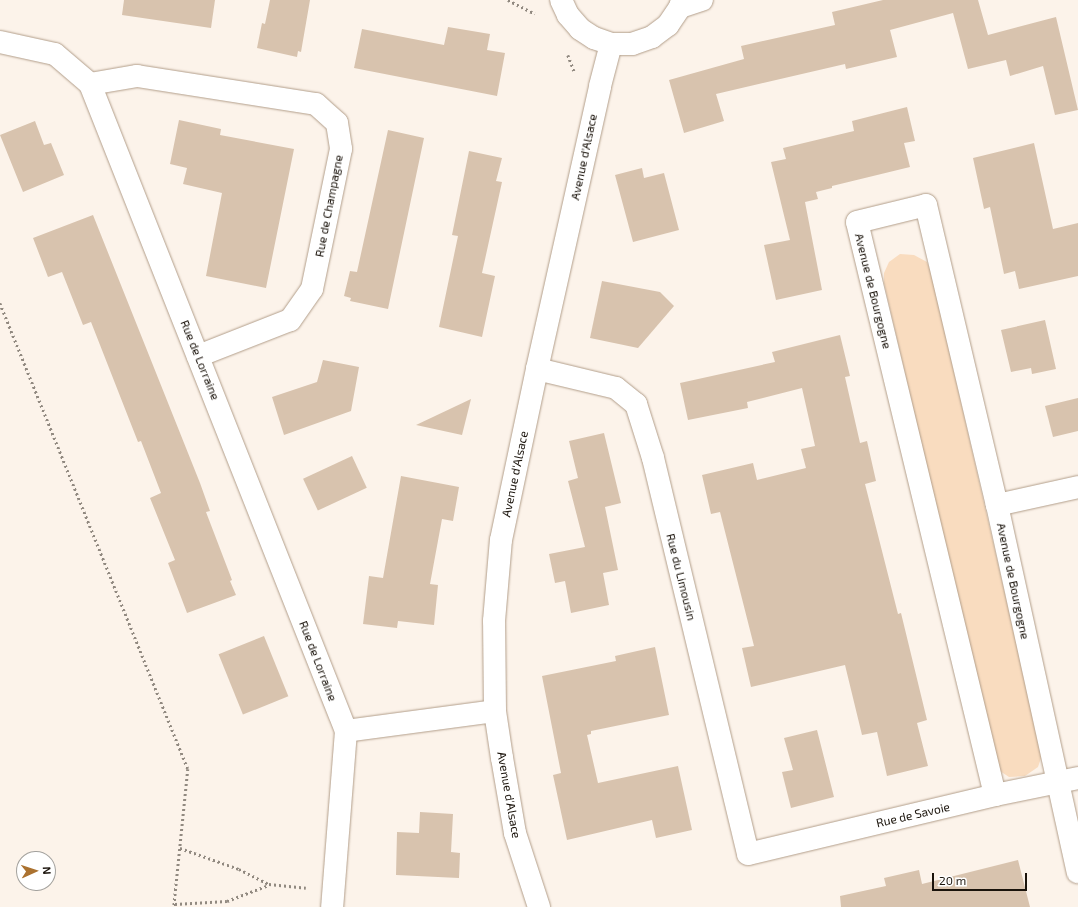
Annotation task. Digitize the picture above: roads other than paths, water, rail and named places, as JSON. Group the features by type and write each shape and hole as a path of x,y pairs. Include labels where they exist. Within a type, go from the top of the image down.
{"street":[{"path":"562,0 568,15 580,28 594,38 611,44 632,44 652,37 668,25 681,4 702,0"},
{"name":"Rue de Lorraine","path":"0,42 55,54 90,84 346,731 333,899"},
{"name":"Avenue d'Alsace","path":"539,907 515,833 495,711 494,621 501,540 537,369 600,86 611,44"},
{"name":"Rue de Champagne","path":"90,84 137,76 316,104 337,123 340,149 312,290 290,320 198,356"},
{"name":"Avenue de Bourgogne","path":"995,795 856,222 926,206 997,505 1068,781 1078,872"},
{"name":"Rue du Limousin","path":"537,369 616,388 636,404 653,458 748,854"},
{"path":"997,505 1078,487"},
{"path":"346,731 495,711"},
{"name":"Rue de Savoie","path":"748,854 995,795 1068,781"}]}
